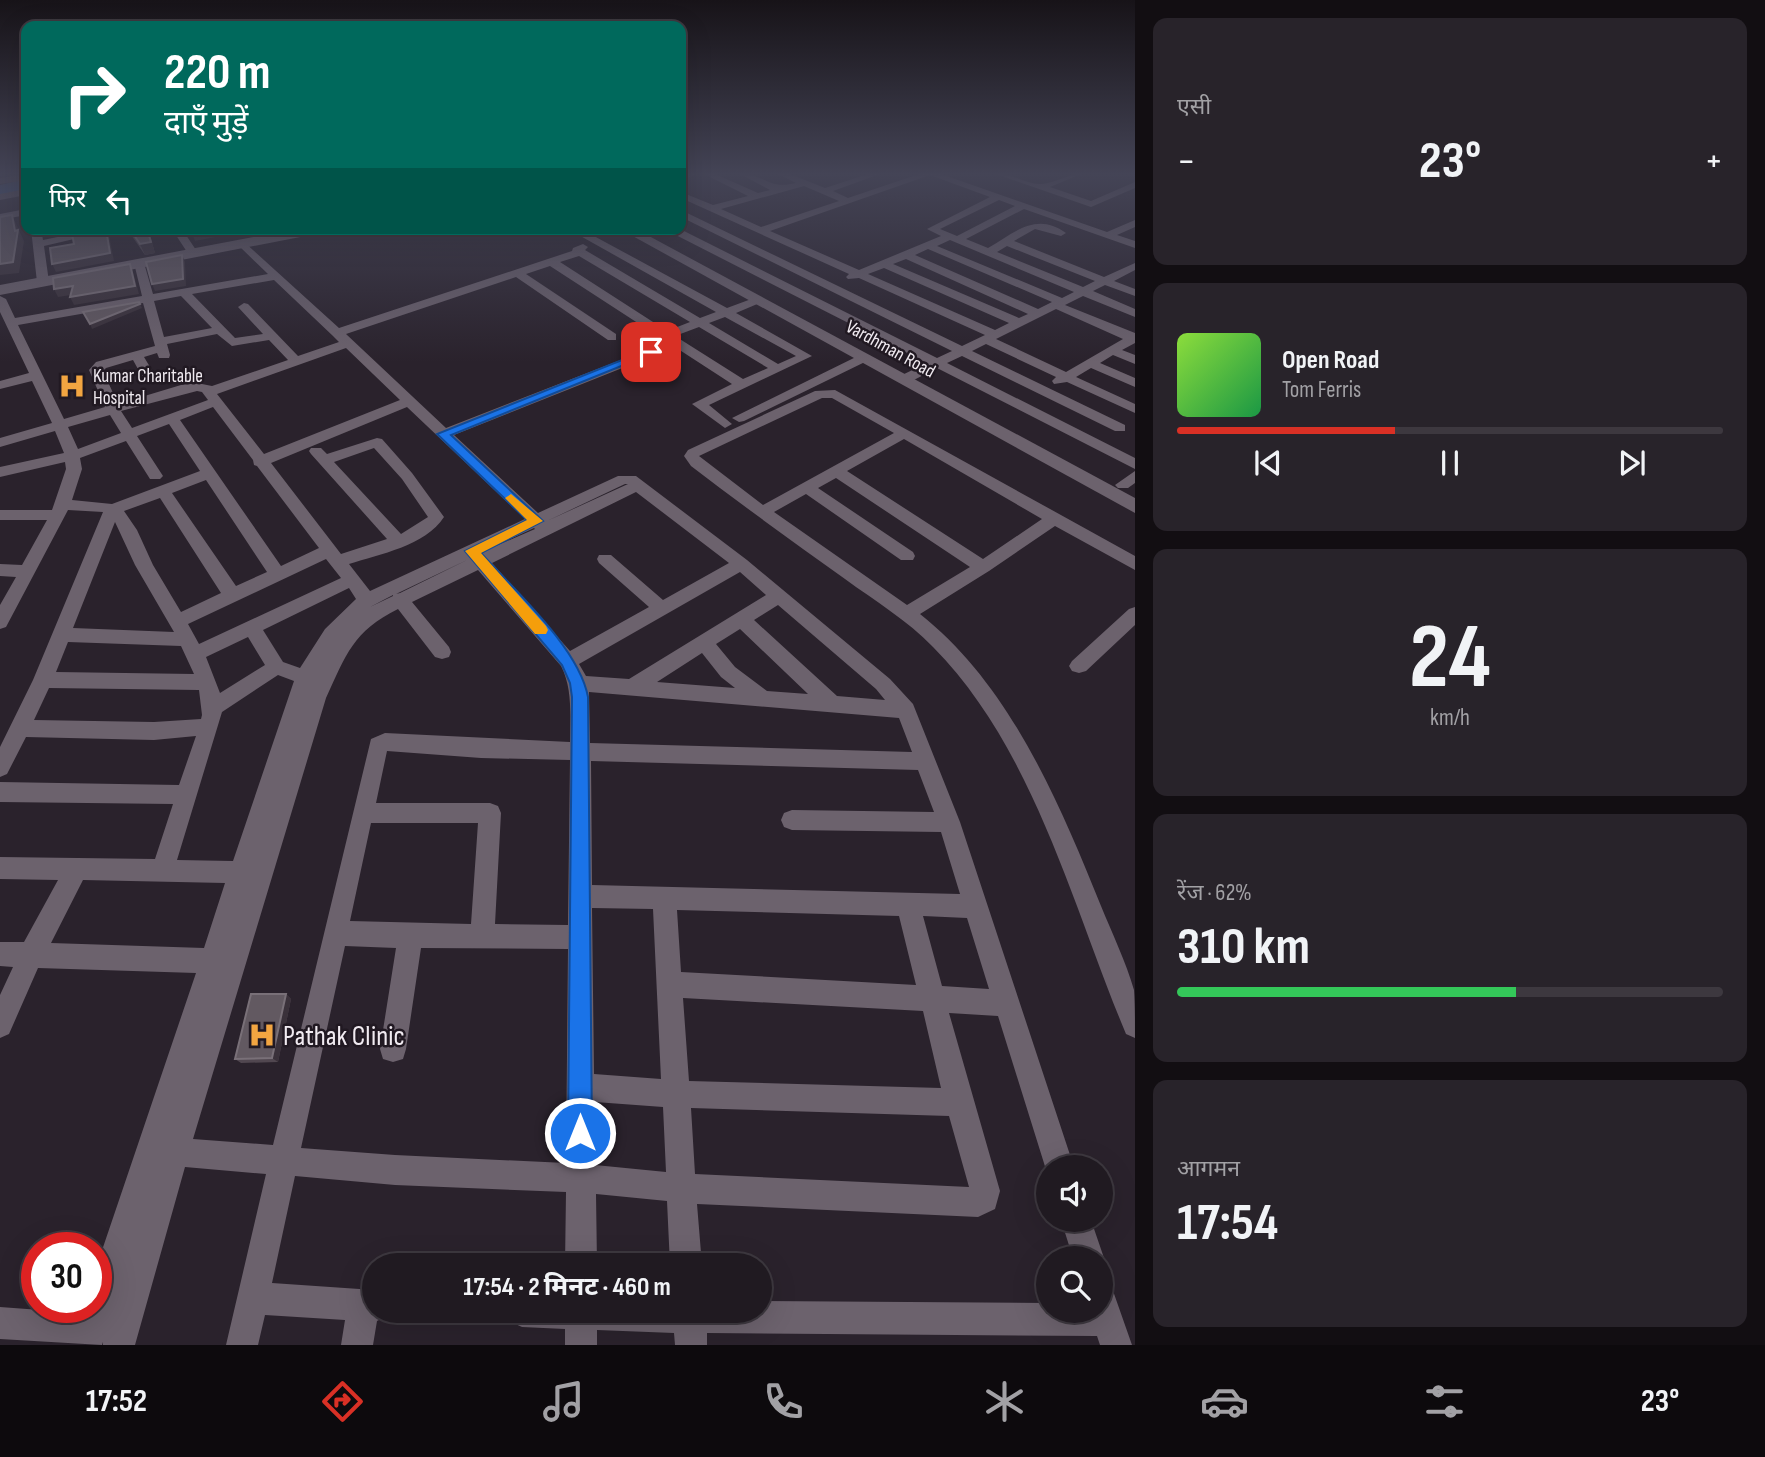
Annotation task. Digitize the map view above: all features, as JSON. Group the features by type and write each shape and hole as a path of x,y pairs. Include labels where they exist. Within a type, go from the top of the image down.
{"main road":[{"path":"0,288 260,237"},
{"path":"43,279 281,237"}],"street":[{"path":"37,237 43,279"},
{"path":"38,244 74,237"},
{"path":"182,237 191,250"},
{"path":"587,237 832,372"},
{"name":"Vardhman Road","path":"640,237 864,357 1131,484"},
{"name":"Vardhman Road","path":"653,237 783,306 1135,506"},
{"path":"687,237 1135,464"},
{"path":"729,237 1120,428"},
{"path":"773,237 859,274 1135,409"},
{"path":"947,237 1135,313"},
{"path":"783,306 958,237"},
{"path":"987,253 1016,237"},
{"path":"1055,241 1062,237"},
{"path":"1072,237 1077,239"},
{"path":"1108,237 1135,245"},
{"path":"1006,242 1039,250 1135,293"},
{"path":"580,253 578,249 598,243"},
{"path":"243,244 541,526"},
{"path":"929,246 1134,338"},
{"path":"0,472 72,456 172,418 212,396 342,338 580,253 778,369"},
{"path":"907,255 1039,314"},
{"path":"1124,256 1135,260"},
{"path":"552,262 624,332"},
{"path":"139,263 162,348"},
{"path":"884,264 1019,323"},
{"path":"909,377 1135,266"},
{"path":"518,273 624,332 672,339 743,384"},
{"path":"0,334 14,326 275,276"},
{"path":"184,292 234,343 271,336"},
{"path":"0,299 72,456 71,485 61,510 0,622"},
{"path":"443,434 672,339 701,323 758,300"},
{"path":"244,307 295,360"},
{"path":"219,330 97,368 113,409 232,595"},
{"path":"1043,390 1134,338"},
{"path":"1112,350 1135,360"},
{"path":"136,355 149,377"},
{"path":"725,424 699,404 806,356"},
{"path":"712,444 725,424 864,357"},
{"path":"1090,363 1135,383"},
{"path":"0,385 34,376"},
{"path":"0,443 190,388 212,396 259,462 367,600"},
{"path":"1135,564 839,396 823,393 693,453 693,460 906,614 951,653 996,714 1034,776 1135,1025"},
{"path":"259,462 409,401"},
{"path":"172,418 278,575"},
{"path":"1096,444 1135,419"},
{"path":"762,512 905,433"},
{"path":"308,442 398,541"},
{"path":"177,621 278,575 332,557 398,541 432,524 436,517 432,508 380,444 368,444 324,460"},
{"path":"835,470 983,567"},
{"path":"0,515 61,510 112,510 159,484 208,474"},
{"path":"98,1340 316,698 344,639 372,614 477,557 541,526 638,486 741,565 883,684 906,710 949,822 1055,1155"},
{"path":"806,487 907,556"},
{"path":"112,510 123,520 159,594 191,647 206,682 211,718 162,872"},
{"path":"0,768 43,680 112,510"},
{"path":"906,614 983,567 1053,519"},
{"path":"98,1340 163,1152 212,961 304,677 314,656 334,628 367,600 477,557"},
{"path":"477,557 568,662 578,683 581,1253"},
{"path":"605,559 662,609"},
{"path":"568,662 741,565"},
{"path":"0,570 27,571"},
{"path":"61,635 191,647 252,628 351,580"},
{"path":"634,686 778,596"},
{"path":"400,599 442,652"},
{"path":"1079,666 1135,614"},
{"path":"741,619 831,703"},
{"path":"252,628 276,667 304,677"},
{"path":"704,642 728,672 761,697"},
{"path":"19,728 154,731 211,718 276,667"},
{"path":"43,680 206,682"},
{"path":"578,683 906,710"},
{"path":"242,1345 282,1161 364,813 376,749 381,743 926,761"},
{"path":"0,792 187,794"},
{"path":"364,813 490,813 482,937"},
{"path":"792,820 949,822"},
{"path":"0,868 241,873"},
{"path":"0,1025 31,956 76,871"},
{"path":"580,896 975,906"},
{"path":"664,897 685,1253"},
{"path":"163,1152 580,1178 681,1188 978,1202 984,1198 985,1191 908,904"},
{"path":"335,933 580,937"},
{"path":"393,1049 410,936"},
{"path":"0,954 212,961"},
{"path":"669,984 1006,1003"},
{"path":"580,1087 674,1094 959,1102"},
{"path":"253,1298 362,1306"},
{"path":"690,1324 1036,1322"},
{"path":"0,1323 98,1340"},
{"path":"358,1345 364,1323"},
{"path":"581,1323 581,1345"}],"building":[{"path":"0,237 17,237 13,262 0,264"},
{"path":"73,237 107,237 110,253 52,264 50,248 74,244"},
{"path":"135,237 149,237 151,242 140,244"},
{"path":"182,255 183,279 152,284 146,262"},
{"path":"130,264 135,286 70,297 73,286 54,289 53,278"},
{"path":"139,302 140,304 90,324 83,312"},
{"path":"251,994 286,994 272,1058 235,1059"}],"slow traffic":[{"path":"511,498 536,521 472,551 541,630"}],"place":[{"name":"Kumar Charitable Hospital","path":"72,386"},
{"name":"Pathak Clinic","path":"262,1035"}],"route":[{"path":"580,1133 578,683 573,668 472,551 536,521 443,434 651,352"}]}
